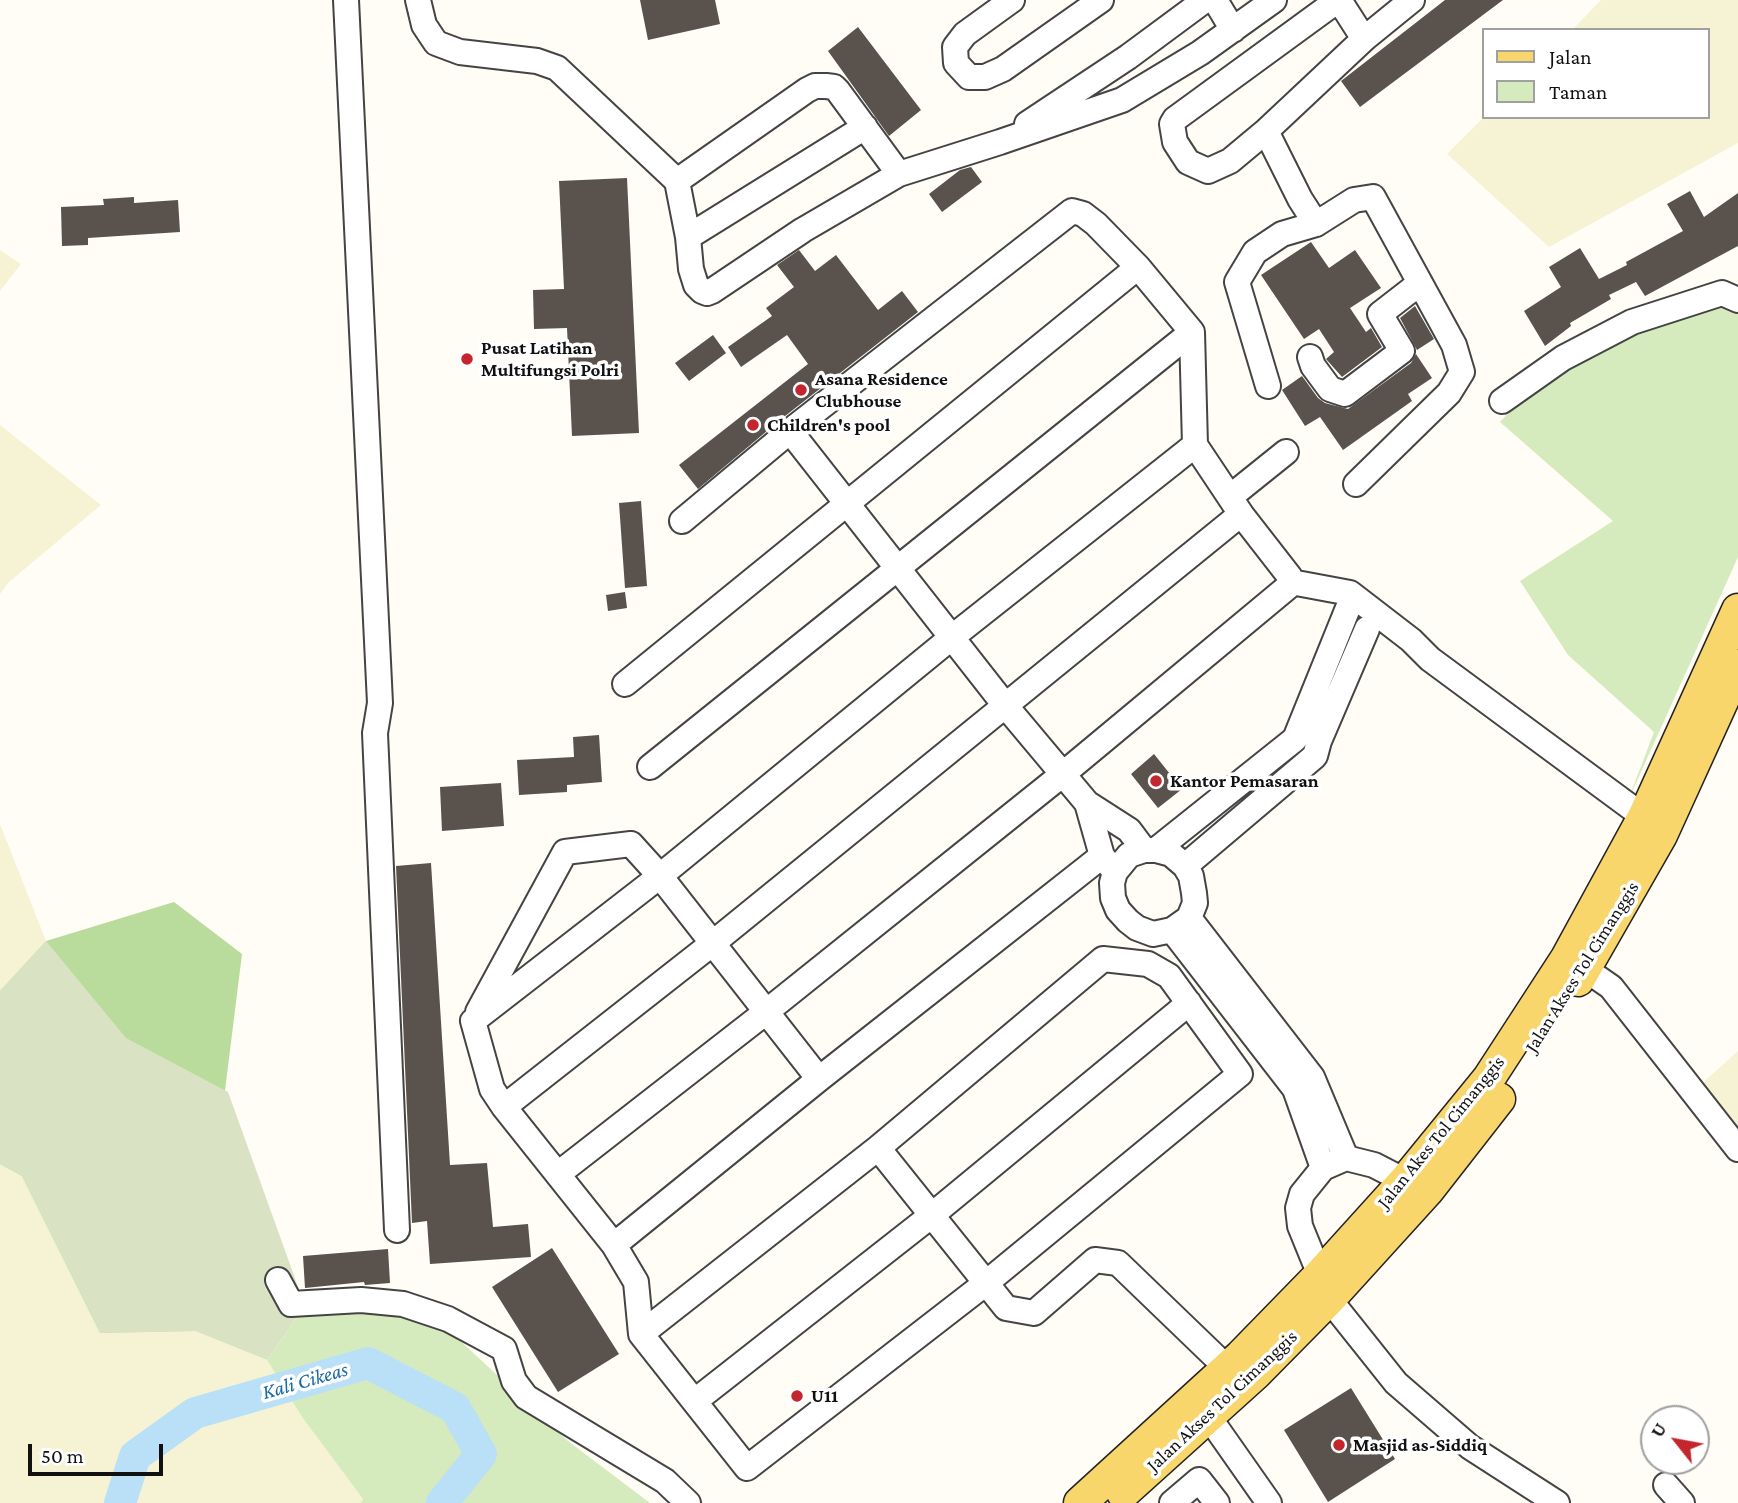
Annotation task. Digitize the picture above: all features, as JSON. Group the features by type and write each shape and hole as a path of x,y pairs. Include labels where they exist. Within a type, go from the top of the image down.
{"main road":[{"name":"Jalan Akes Tol Cimanggis","path":"1325,1287 1576,963 1738,610"},
{"name":"Jalan Akses Tol Cimanggis","path":"1112,1503 1208,1416 1241,1366 1428,1191 1503,1093 1576,963 1661,835 1738,666"},
{"path":"1080,1503 1241,1366"}],"street":[{"path":"346,0 380,704 374,733 397,1230"},
{"path":"418,0 424,25 436,43 460,52 537,61 556,68 677,181 694,280 699,289 708,293 803,230 899,174 1122,100 1200,53 1271,1"},
{"path":"1012,0 965,34 955,47 956,63 969,77 985,76 1003,69 1101,0"},
{"path":"1000,142 1128,57 1205,0"},
{"path":"1214,0 1233,30"},
{"path":"1364,39 1338,0 1175,119 1172,124 1175,142 1188,162 1208,171 1230,161 1364,39 1412,0"},
{"path":"1200,53 1223,83"},
{"path":"677,181 815,86 834,87 899,174"},
{"path":"688,237 865,127"},
{"path":"1266,131 1300,199 1316,224"},
{"path":"1268,386 1237,282 1255,252 1282,234 1316,224 1354,200 1373,197 1454,345 1462,372 1449,393 1356,484"},
{"path":"682,521 790,431 1073,211 1083,214 1096,224 1138,267 1192,332 1195,445 1292,582"},
{"path":"625,684 1138,267"},
{"path":"1310,357 1313,366 1330,389 1345,394 1402,351 1372,318 1420,283"},
{"path":"1502,401 1563,358 1632,322 1722,293 1738,300"},
{"path":"650,768 1192,332"},
{"path":"790,431 951,638 1087,803 1129,830 1150,850 1171,854 1185,866 1191,876 1195,903 1180,924 1153,934 1137,928 1118,911 1113,898 1108,864 1087,803"},
{"path":"473,1021 660,876 951,638 1195,445"},
{"path":"503,1107 713,943 1004,704 1235,505 1286,452"},
{"path":"558,1174 766,1012 1063,774 1292,582"},
{"path":"1292,582 1350,593 1411,640 1430,659 1644,817"},
{"path":"614,1245 819,1079 1108,864 1150,850 1295,739 1348,608"},
{"path":"1185,866 1315,756 1367,629"},
{"path":"1295,739 1315,756"},
{"path":"642,1334 878,1148 1102,959 1148,964 1169,976 1240,1074 986,1283 747,1468 642,1334 636,1282 614,1245 503,1107 492,1089 473,1021 565,852 631,844 660,876 819,1079"},
{"path":"1180,924 1312,1077 1346,1158"},
{"path":"1180,924 1295,1089 1323,1168"},
{"path":"1124,962 1137,928"},
{"path":"1576,963 1611,987 1738,1149"},
{"path":"695,1401 932,1215 1189,1003"},
{"path":"878,1148 1006,1308 1034,1313 1095,1260 1118,1263 1241,1366"},
{"path":"1405,1181 1374,1165 1346,1158 1323,1168 1302,1194 1298,1208 1300,1226 1325,1287 1396,1382 1470,1447 1557,1503"},
{"path":"278,1280 291,1304 362,1300 403,1304 448,1319 504,1349 514,1381 526,1397 665,1481 688,1503"},
{"path":"1208,1416 1269,1503"},
{"path":"1172,1503 1199,1480 1217,1503"}],"shaded area":[{"path":"1601,0 1738,0 1738,143 1549,247 1447,154 1482,119 1710,119 1710,28 1574,28"},
{"path":"0,250 21,264 0,291"},
{"path":"0,425 101,505 9,582 0,594"},
{"path":"0,824 46,941 0,991"},
{"path":"1738,1051 1738,1163 1699,1086"},
{"path":"0,1164 22,1175 100,1333 195,1331 267,1360 302,1417 363,1499 361,1503 0,1503"}],"green space":[{"path":"1738,290 1738,557 1627,803 1654,732 1568,655 1520,581 1613,521 1500,422 1521,399 1624,331"},
{"path":"174,902 242,954 195,1331 100,1333 22,1176 0,1164 0,991 46,941"},
{"path":"46,941 126,1038 228,1092 305,1306 267,1360 195,1331 100,1333 22,1176 0,1164 0,991"},
{"path":"305,1306 425,1308 568,1441 650,1503 361,1503 363,1499 302,1417 267,1360"}],"building":[{"path":"640,0 715,0 720,24 648,40"},
{"path":"1445,0 1503,0 1360,107 1341,81"},
{"path":"858,27 921,110 889,136 828,51"},
{"path":"971,167 982,182 942,212 929,194 960,170"},
{"path":"627,178 639,433 572,436 567,328 534,329 533,290 564,289 559,181"},
{"path":"1690,191 1704,217 1738,193 1738,246 1645,296 1636,282 1609,295 1611,299 1570,323 1571,326 1545,346 1524,311 1561,287 1549,267 1580,248 1599,279 1627,265 1626,262 1683,231 1667,204"},
{"path":"134,197 134,203 178,200 180,232 88,238 88,245 62,246 61,207 104,205 103,199"},
{"path":"1311,242 1329,268 1355,250 1381,288 1350,308 1366,332 1371,328 1382,347 1342,377 1326,359 1334,352 1319,329 1304,339 1261,275"},
{"path":"799,250 815,271 836,255 878,310 902,291 918,312 780,420 698,489 679,465 808,364 787,335 741,367 728,347 772,316 766,308 794,287 777,265"},
{"path":"1415,306 1434,339 1417,350 1400,318"},
{"path":"713,335 726,353 689,381 675,363"},
{"path":"1416,354 1432,378 1408,394 1412,401 1343,450 1320,417 1305,426 1282,390 1302,376 1318,398 1325,403 1348,409 1411,363"},
{"path":"641,501 647,586 625,588 619,503"},
{"path":"625,592 627,608 608,611 606,595"},
{"path":"599,735 602,782 567,785 567,792 519,795 517,760 574,757 573,737"},
{"name":"Kantor Pemasaran","path":"1154,754 1182,789 1158,808 1131,774"},
{"path":"501,783 504,826 442,831 440,787"},
{"path":"431,863 450,1165 487,1163 493,1227 528,1224 531,1257 430,1264 427,1221 412,1223 396,866"},
{"path":"552,1248 619,1354 558,1392 492,1287"},
{"path":"388,1249 390,1283 365,1285 364,1282 305,1288 303,1256"},
{"name":"Masjid as-Siddiq","path":"1351,1388 1395,1459 1328,1502 1284,1430"}],"waterway":[{"name":"Kali Cikeas","path":"120,1503 135,1456 195,1413 368,1363 455,1408 481,1454 442,1503"}],"place":[{"name":"Pusat Latihan Multifungsi Polri","path":"467,359"},
{"name":"Asana Residence Clubhouse","path":"801,390"},
{"name":"Children's pool","path":"753,425"},
{"name":"Kantor Pemasaran","path":"1156,781"},
{"name":"U11","path":"797,1396"},
{"name":"Masjid as-Siddiq","path":"1339,1445"}]}
